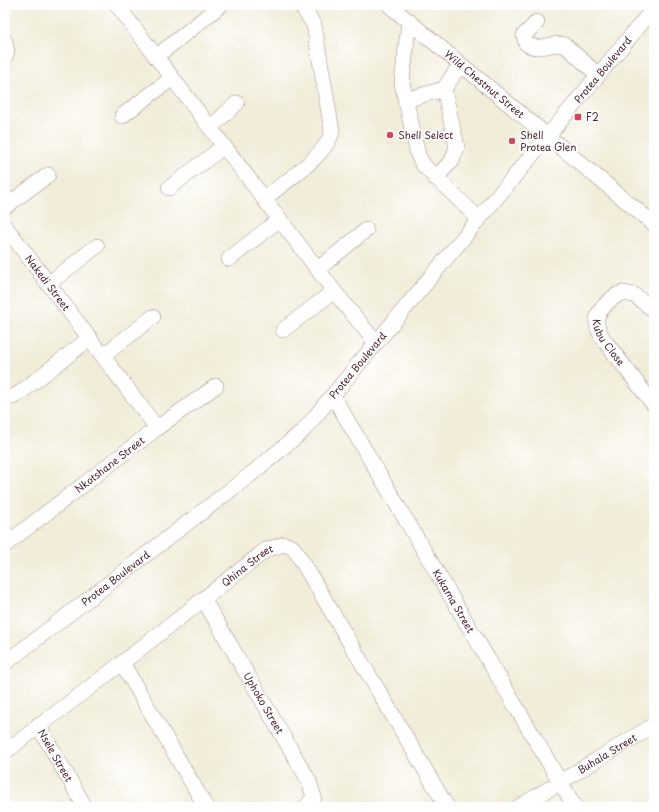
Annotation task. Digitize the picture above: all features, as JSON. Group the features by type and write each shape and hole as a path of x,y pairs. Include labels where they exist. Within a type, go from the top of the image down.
{"street":[{"path":"117,5 223,147 376,343"},
{"path":"156,57 221,5"},
{"path":"264,199 321,153 331,139 332,131 318,42 314,25 301,5"},
{"name":"Wild Chestnut Street","path":"389,5 654,224"},
{"name":"Protea Boulevard","path":"5,663 280,452 303,431 654,8"},
{"path":"409,21 402,83 418,155 424,166 435,178 479,219"},
{"path":"537,22 524,35 526,43 533,47 558,44 565,45 598,75"},
{"path":"5,41 7,52 5,57"},
{"path":"405,100 444,89 460,65"},
{"path":"122,116 171,78"},
{"path":"435,178 452,161 457,147 444,89"},
{"path":"210,128 237,103"},
{"path":"170,188 223,147"},
{"path":"5,207 48,175"},
{"path":"229,259 280,219"},
{"name":"Nakedi Street","path":"5,226 104,355 157,428"},
{"path":"318,269 366,230"},
{"path":"48,284 97,246"},
{"path":"283,330 334,291"},
{"name":"Kubu Close","path":"654,310 634,295 622,293 616,295 599,312 596,324 604,340 654,405"},
{"path":"104,355 153,317"},
{"path":"5,398 13,397 21,392 90,338"},
{"name":"Nkotshane Street","path":"5,545 157,428 216,386"},
{"name":"Kukama Street","path":"333,396 575,807"},
{"name":"Qhina Street","path":"5,752 38,725 204,600 266,550 275,545 284,544 292,547 297,552 447,807"},
{"name":"Uphoko Street","path":"204,600 309,781 314,797 306,807"},
{"path":"122,663 206,807"},
{"name":"Nsele Street","path":"38,725 85,807"},
{"name":"Buhala Street","path":"519,807 654,725"}],"place":[{"name":"F2","path":"578,117"},
{"name":"Shell Select","path":"390,135"},
{"name":"Shell Protea Glen","path":"512,141"}]}
